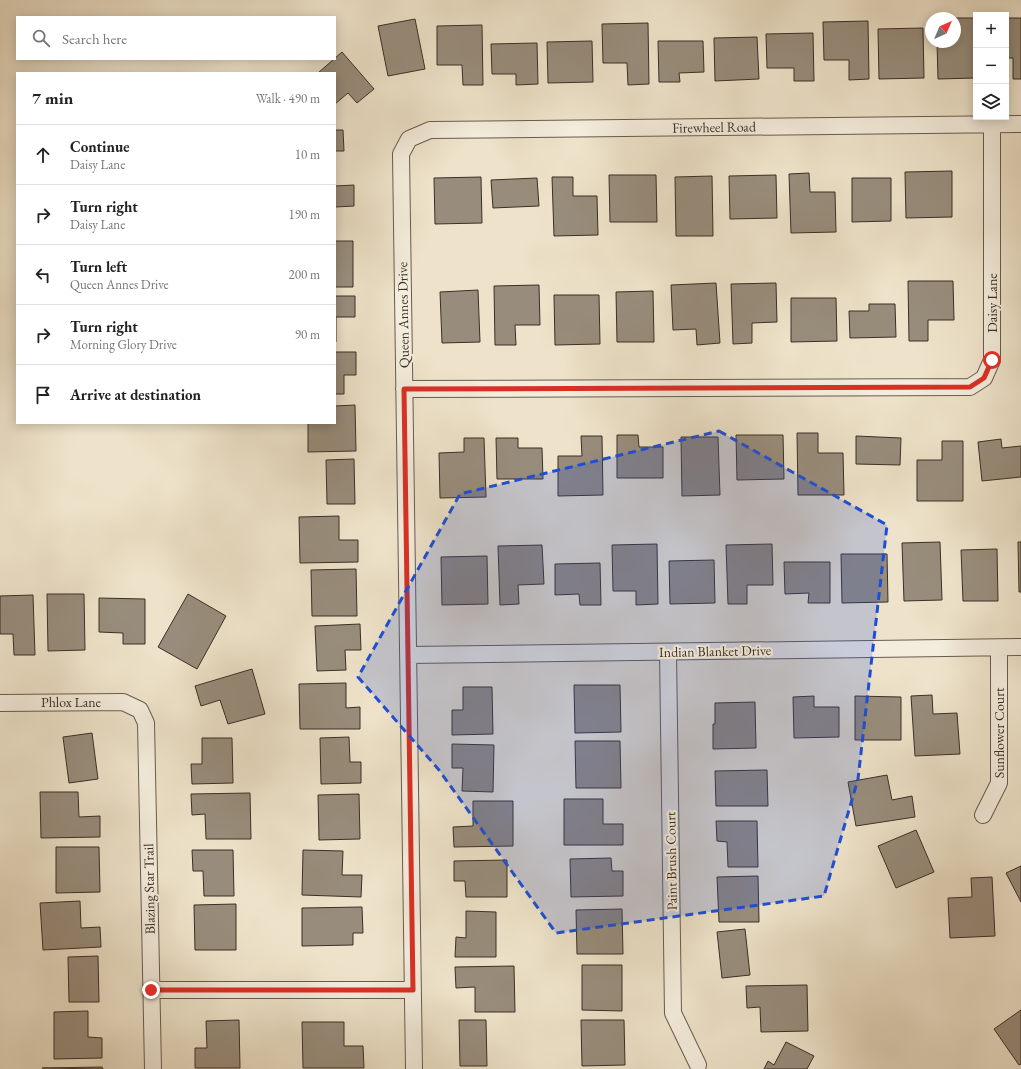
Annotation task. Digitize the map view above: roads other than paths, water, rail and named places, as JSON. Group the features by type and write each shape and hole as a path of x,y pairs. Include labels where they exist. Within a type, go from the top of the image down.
{"street":[{"name":"Firewheel Road","path":"409,139 430,130 1021,124"},
{"name":"Daisy Lane","path":"404,389 970,387 984,378 992,360 992,125"},
{"name":"Queen Annes Drive","path":"409,139 401,154 414,1069"},
{"name":"Indian Blanket Drive","path":"408,655 1021,647"},
{"name":"Sunflower Court","path":"983,814 999,783 999,648"},
{"name":"Paint Brush Court","path":"668,652 673,1013 698,1065"},
{"name":"Phlox Lane","path":"0,703 123,702 140,710"},
{"name":"Blazing Star Trail","path":"140,710 146,723 153,1069"},
{"path":"151,990 413,990"}]}
